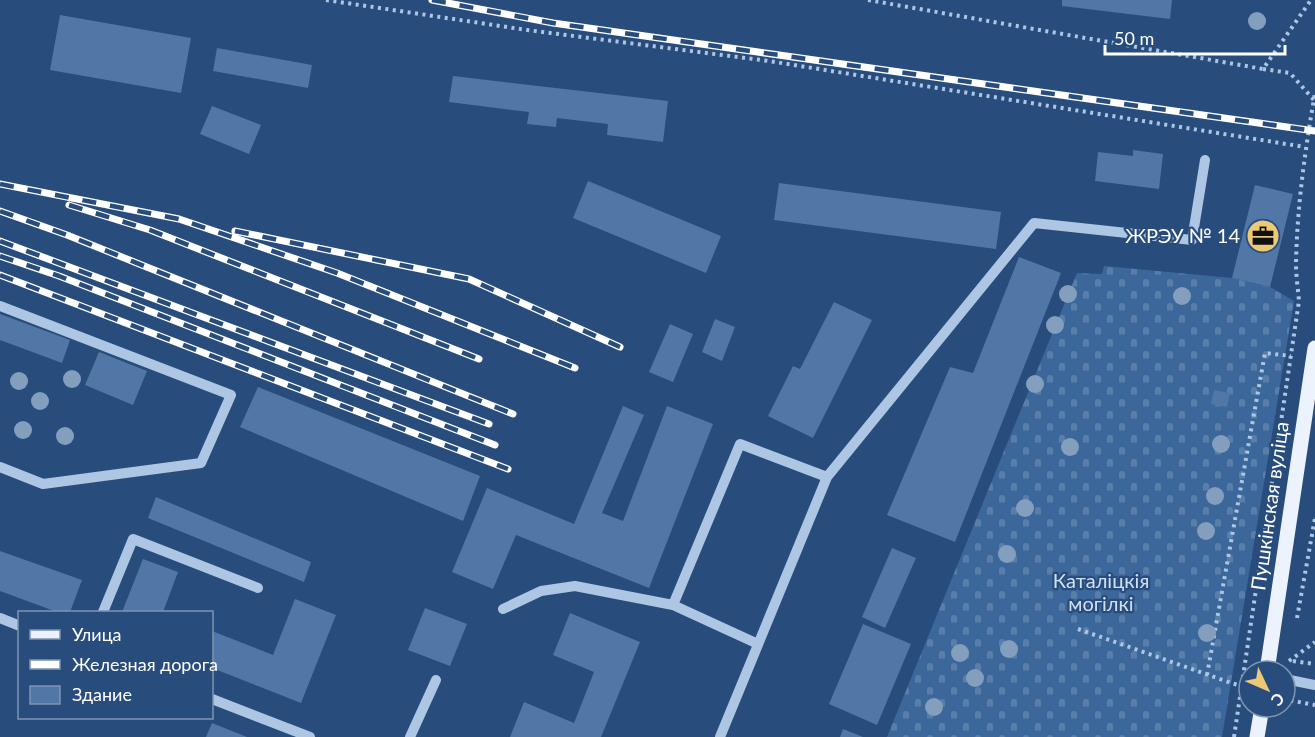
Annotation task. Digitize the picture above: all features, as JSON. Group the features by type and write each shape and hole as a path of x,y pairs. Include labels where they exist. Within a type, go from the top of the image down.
{"main road":[{"name":"Пушкінская вуліца","path":"1269,659 1315,348"},
{"path":"1257,737 1260,719"}],"street":[{"path":"720,737 827,477 1034,223 1192,240 1205,160"},
{"path":"0,306 231,395 201,463 43,484 0,467"},
{"path":"673,605 740,444 827,477"},
{"path":"103,611 133,539 258,588"},
{"path":"503,609 541,591 575,586 673,605 758,644"},
{"path":"0,618 18,625"},
{"path":"410,737 435,680"},
{"path":"1297,681 1315,685"},
{"path":"213,699 305,736"}],"path":[{"path":"326,0 527,30 769,61 1305,147"},
{"path":"868,0 1290,73 1314,100"},
{"path":"1263,69 1311,0"},
{"path":"1246,659 1299,301 1296,266 1300,193 1305,147 1315,93"},
{"path":"1207,675 1265,353 1291,356"},
{"path":"1295,627 1315,518"},
{"path":"1078,629 1237,684"},
{"path":"1290,659 1315,642"},
{"path":"1289,659 1291,649"},
{"path":"1297,661 1315,664"},
{"path":"1297,702 1315,705"},
{"path":"1234,737 1237,718"}],"green space":[{"name":"Каталіцкія могілкі","path":"1104,266 1232,278 1270,287 1294,301 1222,737 887,737 1077,273 1102,274"}],"building":[{"path":"1062,0 1172,0 1170,19 1062,6"},
{"path":"60,15 191,38 181,93 50,70"},
{"path":"217,48 312,65 308,88 213,71"},
{"path":"453,76 668,101 663,142 607,135 608,124 557,118 556,127 527,124 529,112 449,102"},
{"path":"212,106 261,125 249,154 200,134"},
{"path":"1133,150 1163,154 1159,189 1095,181 1098,152 1133,156"},
{"path":"588,181 721,236 706,273 573,218"},
{"path":"779,183 1001,212 996,249 774,220"},
{"name":"ЖРЭУ № 14","path":"1255,185 1293,194 1270,287 1232,278"},
{"path":"1019,257 1061,273 955,542 887,515 950,367 973,373"},
{"path":"834,302 872,320 813,438 768,416 793,366 800,369"},
{"path":"0,314 70,340 62,363 0,340"},
{"path":"715,319 735,327 722,361 702,352"},
{"path":"670,324 693,334 673,382 649,372"},
{"path":"99,352 147,371 133,405 85,385"},
{"path":"258,387 480,476 463,521 240,427"},
{"path":"1214,390 1230,393 1227,407 1211,404"},
{"path":"623,406 644,415 602,513 623,521 667,406 713,424 649,588 516,535 493,589 452,572 487,488 574,524"},
{"path":"156,497 311,562 304,582 148,518"},
{"path":"892,548 916,558 885,628 862,617"},
{"path":"0,551 82,580 70,611 54,611 0,591"},
{"path":"143,559 178,572 163,611 122,611"},
{"path":"295,599 336,615 301,703 213,668 213,631 273,655"},
{"path":"425,608 467,624 450,666 408,650"},
{"path":"570,613 640,642 601,737 510,737 524,702 574,723 594,672 553,655"},
{"path":"863,624 911,644 877,725 829,704"},
{"path":"212,723 247,737 206,737"},
{"path":"843,729 863,737 840,737"}],"railway":[{"path":"432,0 553,23 1315,131"},
{"path":"0,184 179,219 337,273 575,368"},
{"path":"69,205 150,230 479,359"},
{"path":"0,211 67,235 513,414"},
{"path":"235,231 469,279 620,347"},
{"path":"0,241 489,424"},
{"path":"0,256 59,276 495,445"},
{"path":"0,275 508,469"}],"place":[{"name":"ЖРЭУ № 14","path":"1263,236"}]}
